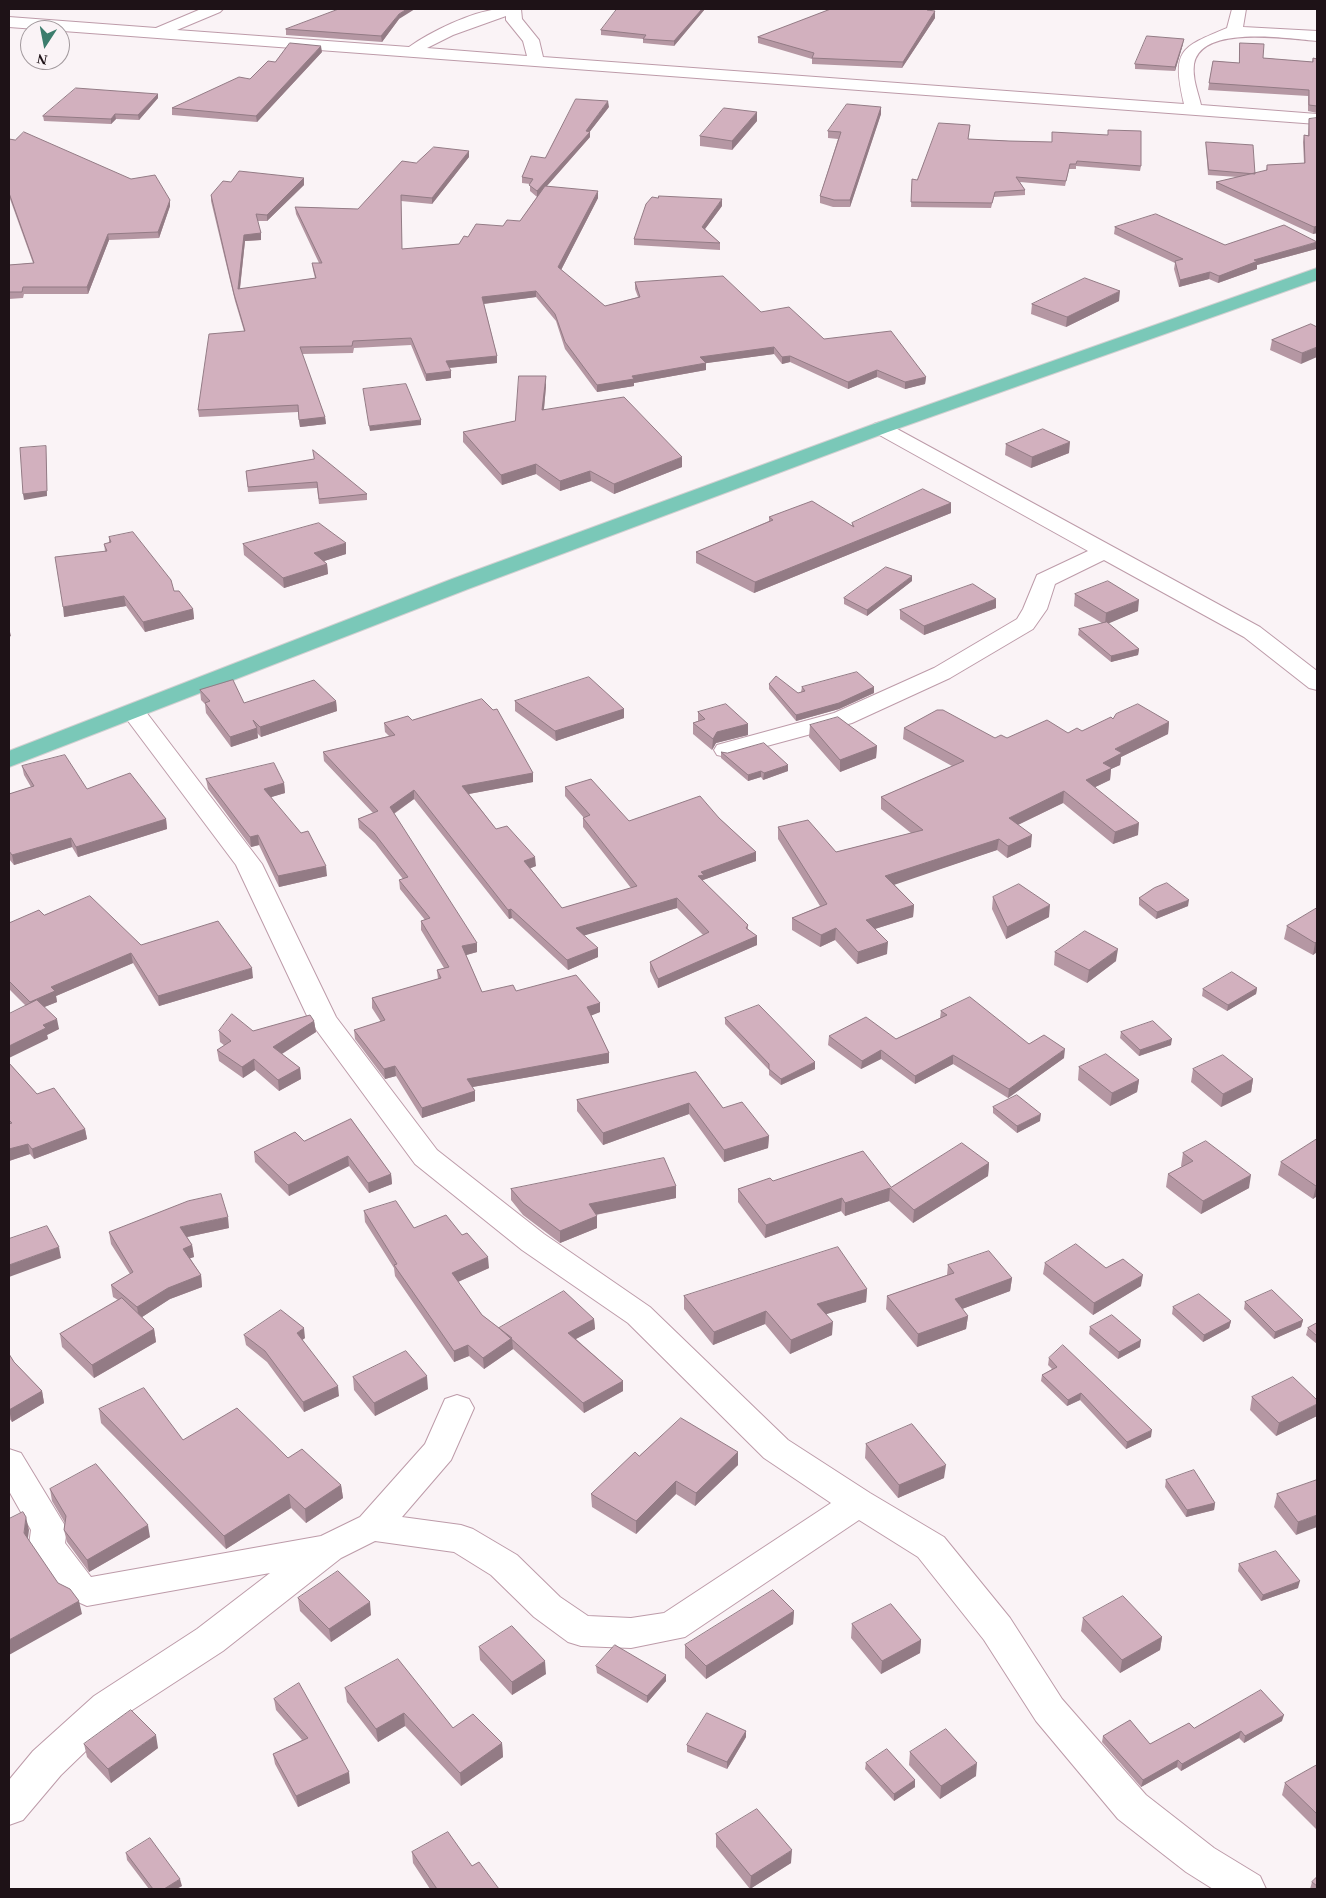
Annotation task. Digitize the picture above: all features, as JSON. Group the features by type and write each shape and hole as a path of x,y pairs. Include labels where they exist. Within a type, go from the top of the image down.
{"main road":[{"path":"9,760 134,713 460,584 881,428 1317,274"}],"street":[{"path":"161,32 189,18 215,9"},
{"path":"412,51 424,42 440,35 513,9 514,20 531,40 537,62"},
{"path":"1234,31 1239,9"},
{"path":"9,22 1317,119"},
{"path":"1194,111 1184,70 1189,54 1201,43 1234,31 1317,36"},
{"path":"881,428 1103,552 1252,632 1317,683"},
{"path":"726,750 844,718 942,673 1025,624 1035,609 1045,580 1103,552"},
{"path":"134,713 249,864 323,1020 426,1157 532,1242 640,1314 776,1449 858,1503 931,1547 997,1628 1049,1710 1132,1807 1200,1860 1246,1889"},
{"path":"9,1808 47,1763 108,1707 210,1640 328,1548 372,1527 439,1451 457,1408"},
{"path":"9,1462 49,1528 47,1546 75,1585 87,1592 328,1548"},
{"path":"372,1527 461,1539 504,1565 547,1607 581,1631 631,1633 672,1626 858,1503"}],"building":[{"path":"339,9 407,9 399,14 381,36 286,29"},
{"path":"617,9 702,9 674,41 643,39 646,35 601,30"},
{"path":"831,9 928,9 935,11 903,62 812,58 814,53 758,37"},
{"path":"1147,36 1184,39 1175,67 1135,64"},
{"path":"290,43 321,46 256,116 172,108 239,77 250,79 268,61 275,62"},
{"path":"1240,43 1264,44 1263,58 1313,62 1313,58 1317,59 1317,106 1309,105 1309,90 1209,83 1213,61 1239,63"},
{"path":"76,88 158,94 138,115 115,114 111,119 43,116"},
{"path":"576,99 608,101 586,131 590,132 537,191 529,185 533,179 522,177 531,156 545,158"},
{"path":"847,104 881,107 850,200 834,200 820,196 841,132 828,131"},
{"path":"724,108 757,112 732,141 700,136"},
{"path":"1317,118 1317,226 1314,227 1216,182 1267,170 1267,165 1305,163 1304,135 1309,136 1309,119"},
{"path":"939,123 970,125 968,139 1009,141 1052,142 1052,132 1108,135 1108,130 1141,131 1141,166 1077,161 1076,164 1070,164 1066,181 1016,177 1025,190 995,192 992,203 911,202 912,179 917,180"},
{"path":"24,132 131,179 155,175 170,200 158,232 108,234 87,287 23,287 22,292 9,292 9,265 34,263 9,193 9,139 15,140"},
{"path":"1206,142 1253,145 1255,174 1209,170"},
{"path":"434,147 469,151 432,198 401,195 402,249 459,244 464,236 468,237 476,224 503,226 507,220 520,221 545,186 598,191 558,267 605,306 640,297 635,282 723,276 761,312 789,307 824,339 891,331 926,377 905,382 877,370 848,382 790,356 782,357 774,347 700,357 706,363 632,376 634,379 597,385 565,342 555,314 536,291 482,297 497,356 446,361 451,371 426,374 411,338 353,341 352,346 300,347 325,417 299,420 298,405 198,410 209,334 245,331 234,294 211,195 223,181 231,182 239,171 304,178 267,215 256,214 261,233 244,235 238,289 316,278 312,263 322,263 295,207 358,209 402,161 416,163"},
{"path":"659,196 722,199 702,227 720,243 634,239 646,204 652,197 658,198"},
{"path":"1156,214 1225,245 1284,225 1317,242 1254,260 1258,261 1219,276 1210,272 1180,280 1175,261 1183,259 1115,227"},
{"path":"1085,278 1120,291 1067,317 1032,304"},
{"path":"1311,324 1317,327 1317,347 1302,353 1272,340"},
{"path":"519,376 546,376 542,410 624,397 682,457 614,484 590,471 560,481 536,464 501,475 463,432 515,421"},
{"path":"406,384 421,420 369,426 363,389"},
{"path":"1043,429 1070,442 1032,457 1006,444"},
{"path":"46,446 47,491 23,494 20,448"},
{"path":"313,450 367,494 319,499 317,482 248,487 246,471 314,459"},
{"path":"923,489 951,503 755,582 696,552 773,520 769,517 812,501 854,527 852,523"},
{"path":"319,523 346,543 314,553 327,564 283,578 243,544"},
{"path":"133,532 171,580 174,591 179,591 193,609 143,622 124,596 63,607 55,557 107,551 104,544 111,542 109,537"},
{"path":"886,567 912,576 867,610 844,598"},
{"path":"1108,581 1139,600 1106,613 1075,594"},
{"path":"973,584 996,599 924,626 900,610"},
{"path":"1107,622 1139,649 1111,656 1079,629"},
{"path":"857,672 874,687 839,703 796,715 769,684 776,676 798,693 805,691 802,687"},
{"path":"589,677 624,709 555,731 515,701"},
{"path":"233,680 244,703 314,680 336,701 260,727 253,720 257,728 230,737 205,703 210,701 200,690"},
{"path":"482,699 493,710 497,709 533,773 462,786 496,829 507,826 535,857 524,861 562,908 637,886 583,818 590,815 565,787 591,779 629,821 700,796 719,818 756,852 701,872 704,875 698,876 748,925 746,928 757,936 658,979 650,962 709,932 677,898 576,928 598,948 567,960 511,909 508,910 414,790 390,807 477,943 462,946 482,992 513,985 516,991 576,975 600,1003 587,1007 609,1053 467,1079 475,1091 422,1108 395,1066 384,1069 354,1030 385,1020 372,998 441,978 437,970 449,967 421,921 430,918 399,880 408,877 374,833 358,819 378,811 323,752 395,735 384,723 408,716 412,720"},
{"path":"726,704 748,724 717,732 713,739 693,723 705,719 698,712"},
{"path":"1138,704 1169,722 1115,749 1122,753 1103,763 1112,768 1086,780 1139,823 1115,832 1064,791 1009,818 1032,835 1008,846 999,839 885,876 914,905 866,920 888,942 858,952 836,928 821,935 792,918 827,904 778,827 808,820 836,852 923,830 881,797 964,761 904,728 937,710 943,710 995,738 1001,735 1007,738 1047,720 1068,733 1077,728 1082,731 1111,717 1113,719 1116,714"},
{"path":"838,717 877,746 840,760 810,725"},
{"path":"764,743 788,765 764,773 761,771 748,775 721,752 727,753"},
{"path":"65,755 87,789 130,773 166,819 76,847 71,838 12,855 9,851 9,794 34,786 22,766"},
{"path":"274,763 284,783 264,789 301,833 308,831 326,866 278,876 258,835 250,837 206,779"},
{"path":"1167,883 1189,900 1157,912 1139,898 1154,888"},
{"path":"1019,884 1050,905 1007,927 993,897"},
{"path":"90,896 141,945 218,921 252,968 158,996 131,953 51,987 55,991 30,1002 9,981 9,923 39,910 44,915"},
{"path":"1317,908 1317,941 1315,943 1287,926"},
{"path":"1085,931 1118,949 1089,970 1055,952"},
{"path":"1232,972 1257,988 1228,1005 1203,989"},
{"path":"970,997 1029,1044 1044,1035 1065,1049 1009,1089 953,1055 915,1076 881,1050 862,1061 829,1036 866,1017 896,1039 947,1015 941,1011"},
{"path":"37,1000 57,1019 43,1025 46,1028 9,1046 9,1014"},
{"path":"759,1005 815,1062 781,1079 769,1069 769,1064 725,1018"},
{"path":"232,1014 253,1031 310,1015 314,1021 273,1047 300,1068 278,1080 254,1059 242,1067 217,1050 231,1041 219,1031"},
{"path":"1153,1021 1172,1039 1140,1050 1121,1032"},
{"path":"1106,1054 1139,1080 1112,1093 1079,1067"},
{"path":"1223,1055 1253,1079 1223,1094 1193,1069"},
{"path":"9,1063 37,1094 54,1088 85,1129 32,1149 28,1144 9,1149 9,1124 12,1123 9,1120"},
{"path":"696,1072 723,1108 742,1102 769,1136 724,1150 689,1103 603,1133 577,1100"},
{"path":"1017,1095 1041,1114 1017,1126 993,1107"},
{"path":"351,1119 391,1174 368,1183 348,1156 288,1185 254,1152 295,1132 304,1141"},
{"path":"1317,1139 1317,1185 1316,1186 1281,1162"},
{"path":"1206,1141 1251,1175 1203,1201 1168,1174 1193,1161 1183,1153"},
{"path":"962,1143 989,1163 914,1210 890,1188 845,1203 842,1198 766,1225 738,1189 770,1178 773,1181 863,1151 891,1187"},
{"path":"664,1158 676,1186 589,1204 597,1216 560,1231 523,1203 511,1189"},
{"path":"221,1194 228,1217 180,1227 192,1245 183,1249 201,1275 168,1288 137,1307 111,1285 133,1272 109,1232 188,1201"},
{"path":"396,1201 414,1228 446,1215 462,1235 467,1233 488,1257 452,1273 482,1315 512,1338 483,1358 468,1345 454,1351 394,1265 397,1264 364,1211"},
{"path":"47,1226 59,1247 9,1265 9,1239"},
{"path":"1076,1244 1106,1268 1123,1259 1143,1275 1094,1303 1045,1263"},
{"path":"838,1247 867,1289 817,1304 833,1322 791,1340 766,1311 714,1332 684,1296"},
{"path":"989,1251 1012,1278 955,1299 968,1316 918,1334 887,1296 954,1273 948,1265"},
{"path":"1272,1290 1303,1320 1275,1332 1245,1302"},
{"path":"564,1291 594,1319 568,1333 623,1381 583,1403 499,1328"},
{"path":"1199,1294 1231,1321 1204,1335 1173,1307"},
{"path":"122,1298 154,1329 92,1365 60,1334"},
{"path":"281,1310 304,1328 297,1333 338,1386 303,1402 265,1351 244,1335"},
{"path":"1112,1315 1141,1340 1119,1352 1090,1327"},
{"path":"1317,1323 1317,1336 1308,1328"},
{"path":"1063,1345 1152,1430 1127,1442 1081,1393 1068,1400 1042,1375 1057,1367 1049,1358"},
{"path":"406,1351 427,1376 374,1403 353,1377"},
{"path":"9,1354 14,1362 42,1391 9,1410"},
{"path":"1293,1377 1317,1400 1317,1404 1279,1423 1252,1397"},
{"path":"144,1388 183,1440 237,1408 288,1458 302,1449 341,1485 305,1509 289,1494 224,1536 99,1409"},
{"path":"681,1418 738,1452 696,1493 676,1481 636,1521 591,1494 635,1452 639,1456"},
{"path":"912,1424 946,1465 899,1485 866,1444"},
{"path":"96,1464 148,1525 87,1560 64,1530 66,1516 50,1489"},
{"path":"1194,1470 1215,1503 1187,1510 1166,1480"},
{"path":"1317,1480 1317,1515 1298,1522 1277,1494"},
{"path":"23,1512 26,1517 24,1533 58,1583 70,1589 79,1601 9,1640 9,1519"},
{"path":"1276,1551 1300,1581 1263,1595 1239,1564"},
{"path":"338,1571 370,1602 329,1629 298,1598"},
{"path":"773,1590 794,1611 706,1666 685,1645"},
{"path":"1123,1596 1162,1637 1122,1660 1083,1618"},
{"path":"891,1604 921,1640 882,1661 852,1624"},
{"path":"512,1626 545,1661 512,1682 479,1647"},
{"path":"615,1645 666,1675 647,1696 596,1666"},
{"path":"398,1659 453,1728 473,1714 502,1743 460,1773 404,1713 376,1729 345,1688"},
{"path":"299,1683 349,1772 296,1796 273,1754 308,1738 274,1699"},
{"path":"1261,1690 1284,1715 1245,1736 1241,1731 1182,1764 1178,1760 1143,1780 1103,1736 1130,1720 1150,1744 1189,1723 1194,1728"},
{"path":"131,1710 156,1735 108,1769 84,1744"},
{"path":"707,1713 746,1731 727,1762 687,1745"},
{"path":"946,1729 977,1763 941,1786 910,1752"},
{"path":"887,1749 915,1780 894,1794 866,1763"},
{"path":"1317,1765 1317,1814 1285,1783"},
{"path":"757,1809 792,1850 751,1876 716,1834"},
{"path":"448,1832 472,1866 479,1862 499,1889 437,1889 412,1852"},
{"path":"150,1838 180,1879 164,1889 153,1889 126,1853"},
{"path":"1317,1877 1317,1886 1312,1882"}]}
